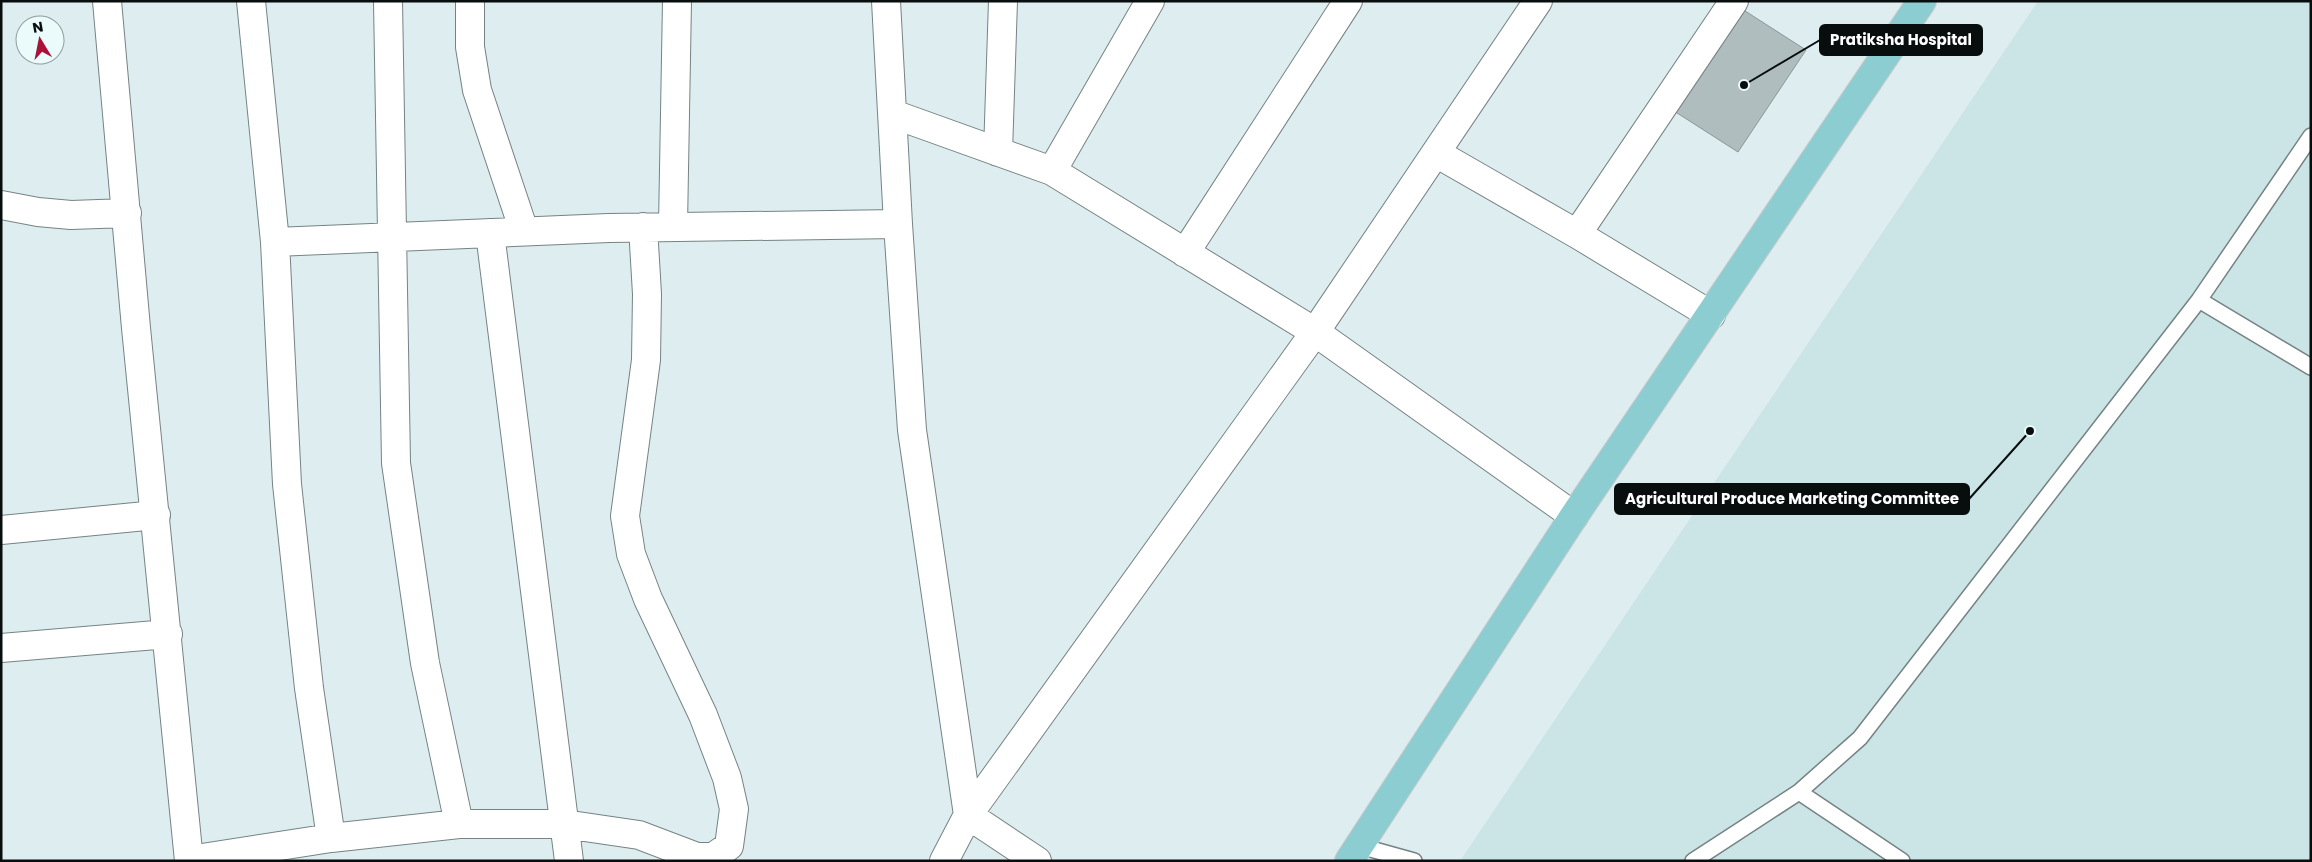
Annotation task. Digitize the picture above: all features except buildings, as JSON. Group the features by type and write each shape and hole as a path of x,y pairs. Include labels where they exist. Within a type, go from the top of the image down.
{"main road":[{"path":"1355,853 1574,516 1922,1"}],"street":[{"path":"107,1 136,328 168,634 189,860 331,838 459,824 564,824 638,835 697,857 713,857 729,846 734,809 727,778 703,715 648,599 631,554 625,516 646,360 647,294 643,227"},
{"path":"251,1 275,242 287,484 309,688 331,838"},
{"path":"388,1 396,463 424,663 459,824"},
{"path":"470,1 470,47 477,90 524,231"},
{"path":"673,226 677,1"},
{"path":"886,1 898,224 912,430 968,815 1037,861"},
{"path":"998,152 1003,1"},
{"path":"1052,171 1150,1"},
{"path":"1185,252 1348,1"},
{"path":"944,861 968,815 1315,332 1538,1"},
{"path":"1577,234 1734,1"},
{"path":"892,114 1052,171 1315,332 1574,516"},
{"path":"1436,153 1577,234 1711,315"},
{"path":"1,205 71,216 127,213"},
{"path":"275,242 673,226 898,224"},
{"path":"490,233 569,861"},
{"path":"1,530 156,515"},
{"path":"1,648 168,634"}],"lane":[{"path":"1693,861 1799,792 1860,738 2198,300 2311,136"},
{"path":"2198,300 2311,367"},
{"path":"1799,792 1902,861"},
{"path":"1355,853 1414,861"}],"shaded area":[{"path":"2038,1 2311,1 2311,861 1460,861"}],"place":[{"name":"Pratiksha Hospital","path":"1744,85"},
{"name":"Agricultural Produce Marketing Committee","path":"2030,431"}]}
